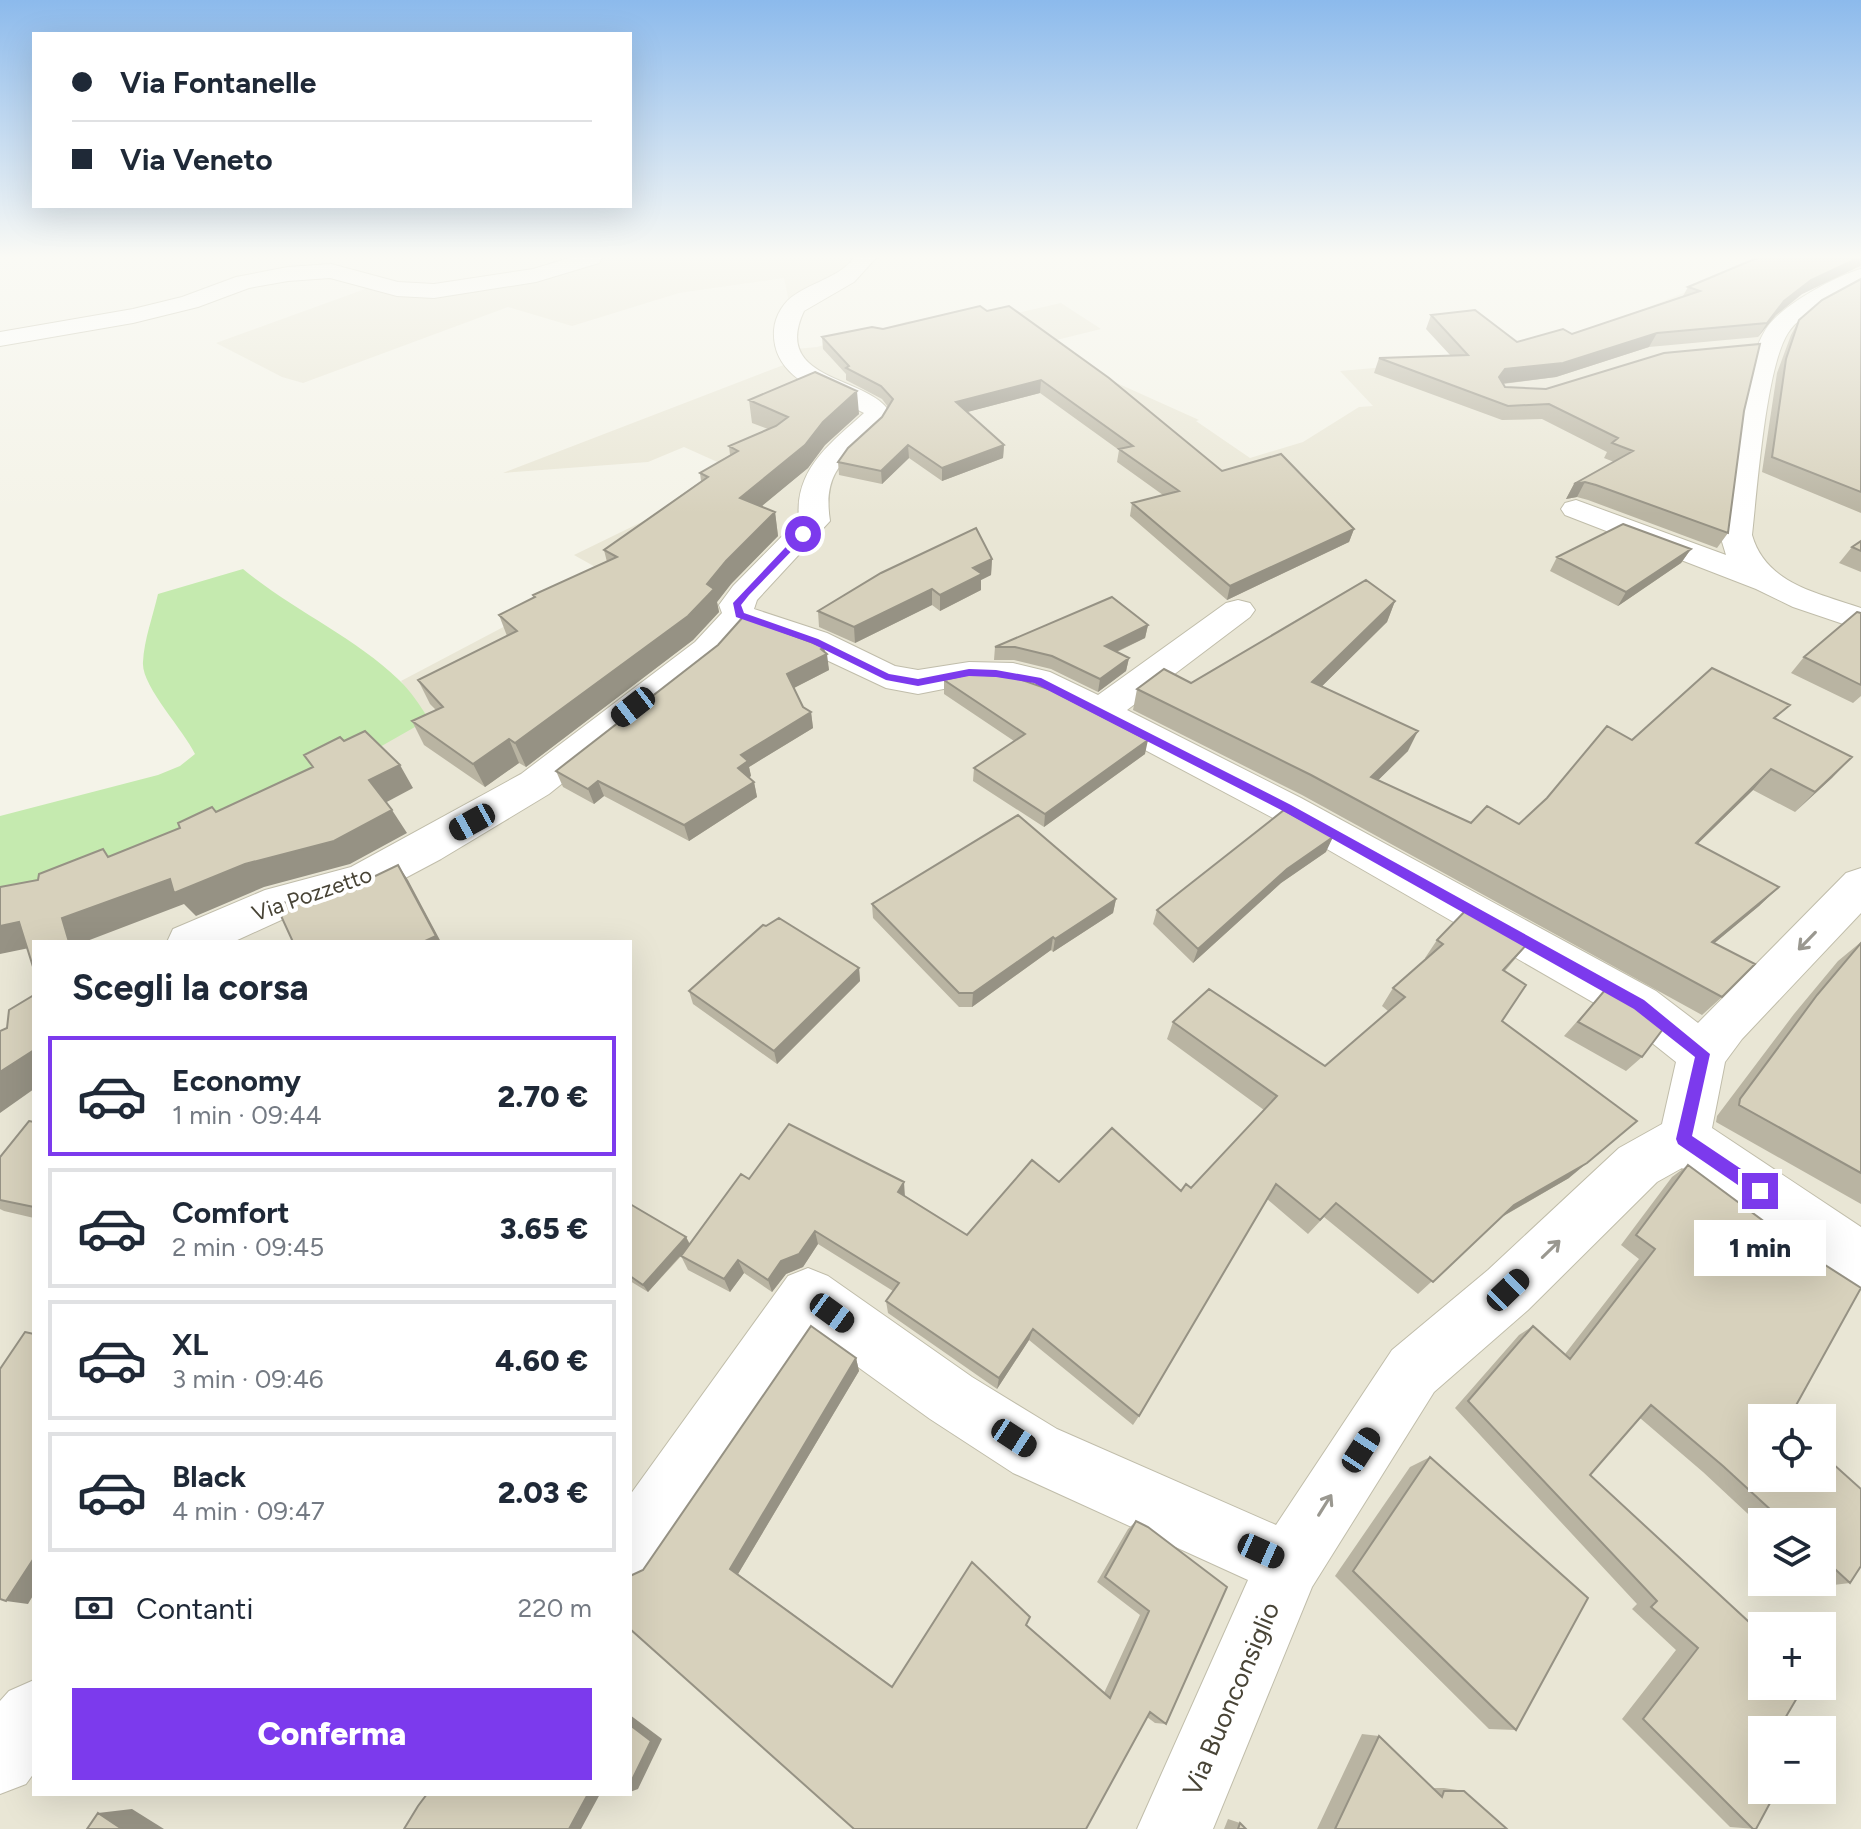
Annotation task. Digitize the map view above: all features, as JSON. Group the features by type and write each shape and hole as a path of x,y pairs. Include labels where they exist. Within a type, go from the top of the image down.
{"street":[{"name":"Via Pozzetto","path":"194,940 280,902 362,881 472,822 535,784 707,650 739,615 736,605 745,593 815,521 812,503 818,480 832,454 878,414 877,409 868,404 836,392 809,376 792,357 787,343"},
{"path":"1762,343 1757,348 1761,382 1736,535 1739,552 1767,582"},
{"path":"1576,509 1861,620"},
{"path":"1101,711 1238,610"},
{"path":"739,615 815,641 886,676 918,682 969,673 1013,675 1037,680 1287,808 1639,1005 1702,1054"},
{"path":"1861,885 1725,1025 1702,1054 1684,1139 1861,1260"},
{"name":"Via Buonconsiglio","path":"1175,1829 1289,1564 1413,1371 1508,1290 1638,1165 1684,1139"},
{"path":"632,1548 808,1296 951,1398 1035,1451 1289,1564"},
{"path":"0,1758 32,1718"}],"shaded area":[{"path":"217,343 410,343 303,383 282,377"},
{"path":"830,343 1043,343 963,363 1079,366 1199,420 1196,421 1250,458 1303,442 1359,407 1373,406 1340,371 1512,356 1520,347 1535,343 1861,343 1861,1829 0,1829 0,939 429,719 401,681 606,573 574,555 697,495 733,469 684,447 648,462 503,473 794,361 796,349"}],"green space":[{"path":"243,569 381,664 407,689 429,719 41,940 0,939 0,816 158,775 180,766 195,754 144,672 149,628 158,594"}],"building":[{"path":"828,343 1061,343 1109,378 1222,471 1281,454 1354,529 1230,586 1132,503 1179,491 1119,449 1133,446 1041,380 956,402 1004,445 942,468 908,445 881,471 838,462 848,448 882,417 893,399 881,386 846,368 849,366"},
{"path":"1457,343 1625,343 1563,363 1505,369 1499,377 1505,387 1546,389 1664,353 1760,344 1744,411 1728,533 1596,485 1585,482 1574,484 1633,451 1612,443 1618,438 1549,404 1508,406 1379,358 1468,355"},
{"path":"1791,343 1861,343 1861,492 1772,457 1786,359"},
{"path":"815,372 857,391 823,422 805,445 740,498 775,512 726,561 707,584 714,589 688,616 515,743 509,739 473,764 412,721 443,707 418,680 517,631 499,615 535,597 533,595 617,557 604,550 708,477 700,473 738,451 729,446 776,426 788,417 749,400"},
{"path":"1623,524 1691,549 1626,592 1557,557"},
{"path":"976,528 992,559 973,568 982,574 940,595 932,589 854,627 818,611 881,573"},
{"path":"1861,541 1861,551 1852,547"},
{"path":"1366,580 1395,601 1312,682 1418,731 1371,777 1471,823 1487,806 1519,824 1547,798 1607,726 1632,740 1712,668 1790,705 1774,718 1852,757 1815,792 1771,769 1696,843 1779,887 1712,942 1755,964 1722,997 1311,775 1137,689 1164,669 1191,683"},
{"path":"1112,597 1148,625 1105,646 1129,658 1100,679 1052,656 1015,647 995,647"},
{"path":"1857,612 1861,613 1861,685 1804,657"},
{"path":"743,617 824,647 821,649 827,654 787,674 803,707 811,712 741,755 748,761 738,768 754,782 684,825 598,781 588,789 556,771 718,645"},
{"path":"970,674 1013,677 1051,690 1148,740 1045,814 974,768 1025,734 944,680"},
{"path":"365,731 400,765 369,780 392,810 334,841 245,864 174,893 170,879 62,918 68,940 32,940 32,964 19,922 0,926 0,887 38,880 39,874 103,849 108,857 180,828 178,823 212,807 216,812 313,767 304,755 340,737 344,741"},
{"path":"1284,810 1333,837 1287,869 1198,949 1157,910"},
{"path":"1018,815 1116,899 1055,939 1053,937 973,993 959,993 872,904"},
{"path":"398,865 436,936 427,940 292,940 276,905 367,880"},
{"path":"1468,908 1529,942 1503,970 1526,985 1502,1021 1637,1121 1587,1163 1514,1205 1433,1282 1336,1203 1320,1220 1276,1184 1139,1416 1033,1329 999,1378 886,1301 899,1283 815,1231 799,1254 781,1261 768,1280 738,1260 724,1279 681,1256 741,1174 749,1179 789,1124 904,1182 898,1192 967,1235 1032,1160 1059,1182 1112,1128 1181,1191 1186,1184 1191,1188 1277,1096 1173,1022 1209,989 1325,1066 1405,997 1393,988 1443,944 1437,940"},
{"path":"779,918 859,968 774,1051 689,991 763,925"},
{"path":"1861,943 1861,1173 1739,1105 1740,1099 1817,995"},
{"path":"1605,990 1635,1007 1663,1029 1642,1057 1578,1022"},
{"path":"32,996 32,1051 0,1072 0,1031 7,1028 9,1010"},
{"path":"29,1121 32,1122 32,1207 0,1200 0,1157"},
{"path":"1688,1165 1808,1254 1861,1288 1797,1404 1748,1404 1748,1489 1651,1405 1590,1475 1748,1621 1748,1700 1796,1700 1786,1716 1748,1716 1748,1804 1769,1804 1756,1829 1643,1719 1698,1648 1651,1607 1657,1601 1468,1401 1533,1326 1570,1359 1655,1249 1636,1235"},
{"path":"632,1205 686,1237 643,1285 632,1277"},
{"path":"811,1326 856,1358 730,1569 892,1687 972,1562 1030,1617 1026,1625 1110,1698 1149,1611 1105,1577 1136,1521 1227,1587 1166,1724 1150,1712 1086,1829 854,1829 632,1631 632,1575 643,1570"},
{"path":"25,1332 32,1334 32,1561 6,1601 0,1599 0,1369"},
{"path":"1430,1457 1588,1598 1516,1730 1353,1571"},
{"path":"1836,1467 1861,1489 1861,1566 1850,1583 1836,1570 1836,1508 1769,1508 1751,1492 1836,1492"},
{"path":"632,1727 651,1741 632,1780"},
{"path":"1379,1736 1442,1797 1444,1791 1464,1791 1507,1829 1335,1829"},
{"path":"426,1796 587,1796 569,1829 404,1829"},
{"path":"98,1813 122,1829 87,1829"}],"route":[{"path":"803,534 745,593 736,605 739,615 815,641 886,676 918,682 969,673 996,673 1037,680 1287,808 1639,1005 1702,1054 1684,1139 1760,1191"}]}
